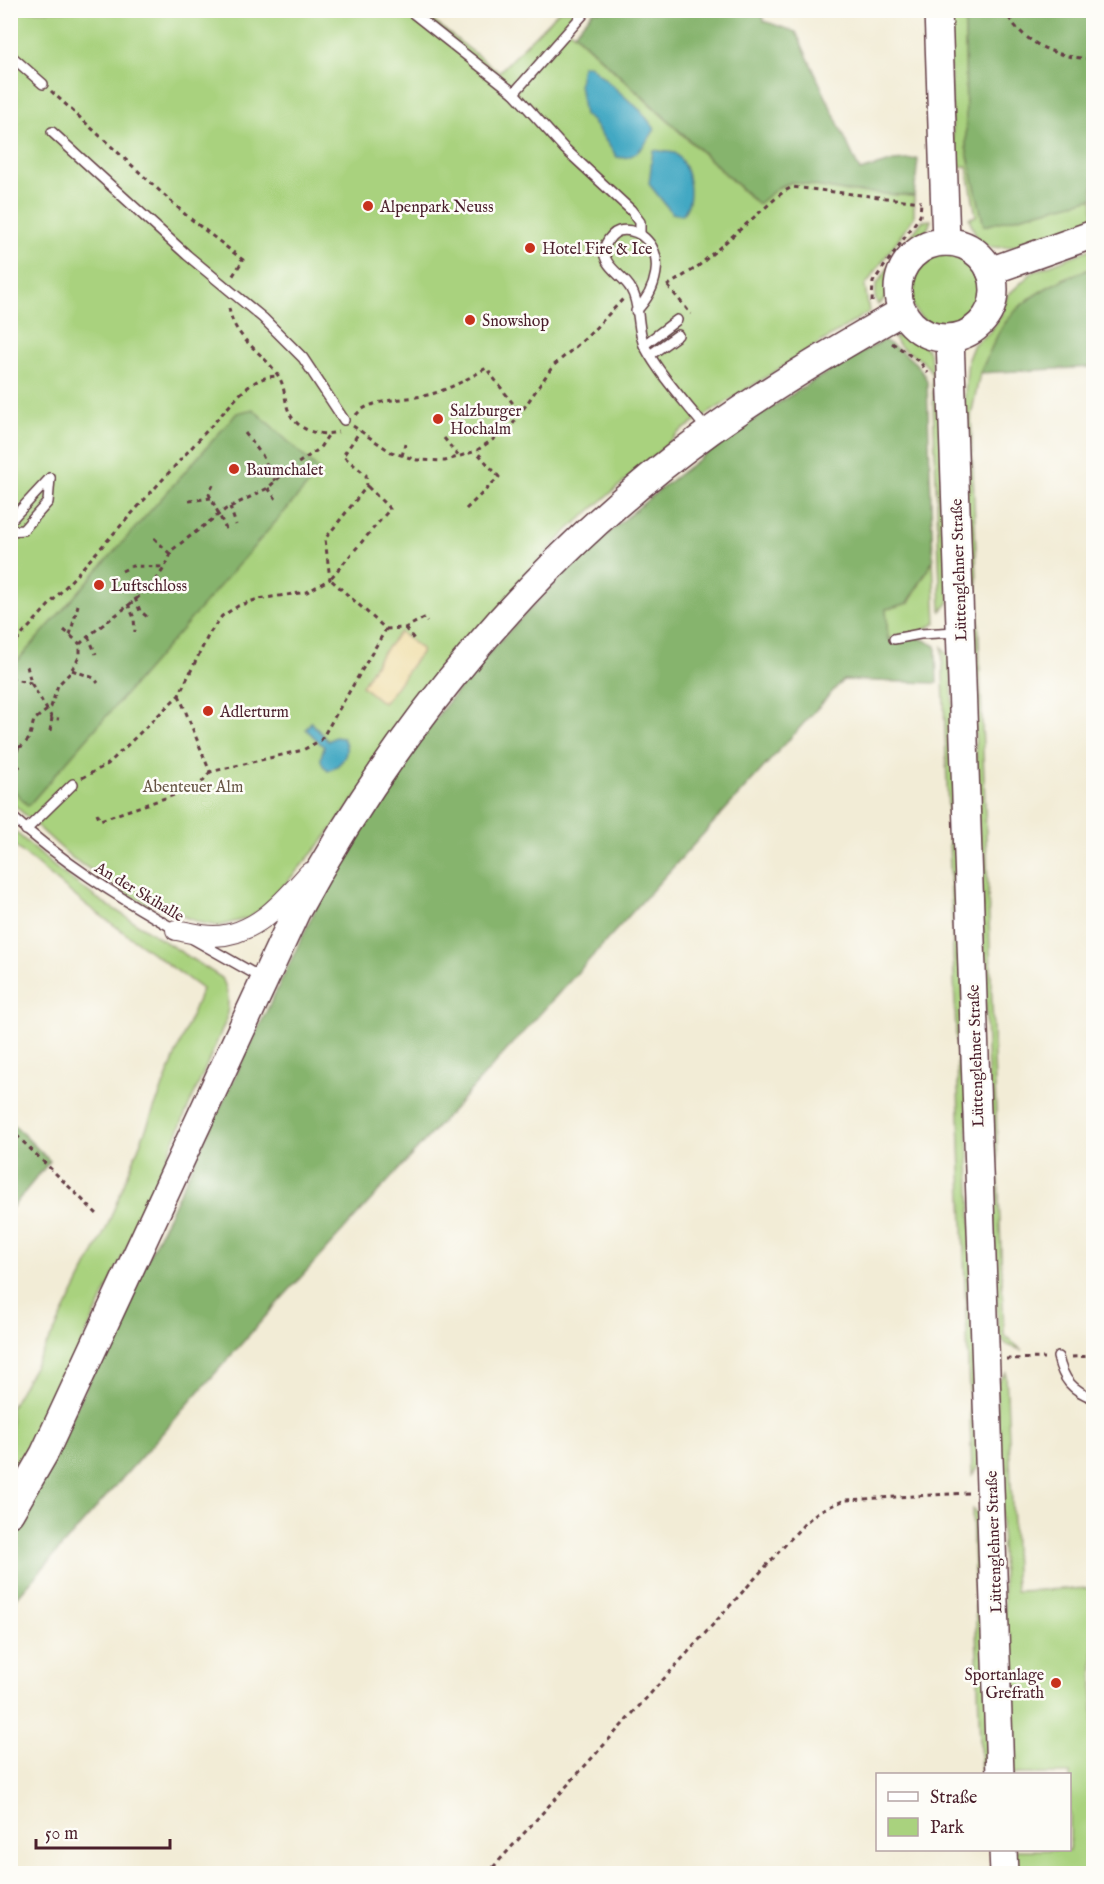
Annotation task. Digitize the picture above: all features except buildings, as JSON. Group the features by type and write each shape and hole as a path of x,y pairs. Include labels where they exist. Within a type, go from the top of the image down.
{"main road":[{"path":"938,10 946,242"},
{"path":"990,271 1094,234"},
{"path":"10,1513 49,1444 264,979 331,849 378,776 425,711 466,660 519,601 618,506 709,432 791,377 892,317 904,265 926,246 946,242 972,249 990,271 993,299 987,316 967,333 950,338 931,335 892,317"},
{"name":"Lüttenglehner Straße","path":"950,338 1000,1773"},
{"path":"1003,1851 1004,1874"}],"street":[{"path":"176,930 212,936 231,934 249,927 267,917 283,903 331,849"}],"lane":[{"path":"409,10 514,93 564,148 631,210 640,222 640,234"},
{"path":"514,93 587,10"},
{"path":"10,55 43,84"},
{"path":"52,132 225,287 263,318 303,358 347,422"},
{"path":"636,311 647,300 653,288 655,261 652,250 640,234 632,231 618,231 610,236 605,246 605,256 610,266 632,289 636,311 644,345 709,432"},
{"path":"644,345 677,320"},
{"path":"650,355 678,335"},
{"path":"10,521 50,478 48,502 23,530 10,531"},
{"path":"894,639 920,634 960,632"},
{"path":"26,830 73,784"},
{"name":"An der Skihalle","path":"10,815 68,864 95,882 264,979"},
{"path":"1058,1357 1062,1375 1072,1388 1094,1398"}],"path":[{"path":"1004,10 1012,24 1041,48 1065,57 1094,59"},
{"path":"43,84 187,216 243,260 225,287 231,322 236,331 279,376 286,405 295,422 313,432 329,434 340,432 347,422 366,405 403,401 436,393 486,368 521,414"},
{"path":"653,288 668,285 696,268 783,192 792,187 921,202"},
{"path":"892,317 871,295 873,282 920,216 921,192"},
{"path":"668,285 691,314"},
{"path":"347,422 402,456 432,461 459,458 477,451 510,428 553,366 587,337 632,289"},
{"path":"10,648 241,393 256,380 266,376 279,376"},
{"path":"73,784 108,764 179,695 209,634 222,616 238,606 258,599 308,592 330,579 390,508 367,486 366,475 343,456 360,431"},
{"path":"245,434 261,455 275,481"},
{"path":"10,750 29,739 34,720 48,709 58,685 80,657 80,644 147,590 164,567 171,550 230,507 268,488 303,458 319,449 329,434"},
{"path":"444,438 459,458"},
{"path":"402,456 405,444"},
{"path":"466,509 499,477 477,451"},
{"path":"213,485 209,494 226,529"},
{"path":"367,486 325,539 330,579 386,629 405,628 421,619 427,622"},
{"path":"268,488 276,499"},
{"path":"189,501 211,498"},
{"path":"230,507 236,525"},
{"path":"154,538 170,554"},
{"path":"122,571 132,566 164,567"},
{"path":"135,598 140,610 150,619"},
{"path":"128,604 134,618 135,632"},
{"path":"70,635 78,605"},
{"path":"405,628 414,639"},
{"path":"97,813 100,820 198,787 210,772 303,750 321,740 386,629"},
{"path":"64,630 80,644"},
{"path":"88,636 96,654"},
{"path":"27,666 31,683 52,717 50,731"},
{"path":"72,670 98,683"},
{"path":"10,678 31,683"},
{"path":"179,695 210,772"},
{"path":"52,717 59,719"},
{"path":"18,747 15,763 20,768"},
{"path":"10,1129 98,1215"},
{"path":"986,1360 1094,1356"},
{"path":"487,1874 819,1511 845,1500 991,1491"}],"green space":[{"name":"Alpenpark Neuss","path":"11,11 420,11 499,72 559,11 582,11 568,28 757,204 779,187 792,182 844,191 914,196 914,217 865,286 869,312 679,432 569,529 531,569 322,842 267,905 249,918 219,926 201,923 136,899 72,858 11,802"},
{"path":"594,11 761,11 764,21 796,32 860,171 894,161 918,159 914,196 844,191 792,182 779,187 758,204 574,33"},
{"path":"948,11 965,11 966,147 984,225 1093,198 1093,221 1019,245 991,247 977,238 969,218 976,216 967,166 959,167 953,138"},
{"path":"965,11 1093,11 1093,198 984,226 966,147"},
{"path":"931,220 924,235 900,260 889,290 878,305 875,298 876,285 922,221"},
{"path":"1093,248 1093,268 1064,278 1004,324 980,373 971,416 1004,1335 1022,1350 1007,1345 998,1335 963,416 968,359 974,344 991,331 1002,314 1007,296 1033,272"},
{"path":"948,253 963,256 975,264 983,276 986,291 983,306 975,318 963,326 948,329 933,326 921,318 913,306 910,291 913,276 921,264 933,256"},
{"path":"1093,268 1093,367 980,373 994,341 1013,313 1045,289"},
{"path":"902,336 924,345 929,352 943,408 949,602 941,611 932,375 924,363 902,348 893,337"},
{"path":"884,340 915,363 927,382 933,560 908,603 886,609 888,640 918,637 936,646 937,683 843,680 273,1308 11,1604 11,1532 30,1504 328,883 378,799 435,719 498,643 567,572 640,506 718,445 799,389"},
{"path":"253,409 320,471 28,806 11,787 11,668 237,413"},
{"path":"933,560 936,623 920,632 894,636 888,640 886,609 909,603"},
{"path":"942,647 951,659 980,1464 972,1475"},
{"path":"11,828 57,869 98,899 222,978 228,1000 225,1023 136,1228 11,1493 11,1407 55,1330 106,1229 202,989 82,902 11,843"},
{"path":"11,1122 50,1161 11,1209"},
{"name":"Sportanlage Grefrath","path":"1006,1373 1016,1591 1093,1588 1093,1873 1014,1873 1013,1851 1071,1851 1071,1773 1010,1773 996,1383"},
{"path":"972,1509 982,1517 990,1773 981,1773"}],"sand":[{"path":"400,632 421,649 421,653 383,703 362,686 380,656"}],"water":[{"path":"589,65 641,111 655,129 640,150 629,157 617,157 592,121 584,115 579,84 582,66"},
{"path":"653,150 675,153 684,166 690,192 689,201 682,215 672,213 649,184"},
{"path":"311,722 328,741 335,737 343,738 346,743 344,758 328,771 321,760 324,747 306,729"}],"place":[{"name":"Alpenpark Neuss","path":"368,206"},
{"name":"Hotel Fire & Ice","path":"530,248"},
{"name":"Snowshop","path":"470,320"},
{"name":"Salzburger Hochalm","path":"438,419"},
{"name":"Baumchalet","path":"234,469"},
{"name":"Luftschloss","path":"99,585"},
{"name":"Adlerturm","path":"208,711"},
{"name":"Sportanlage Grefrath","path":"1056,1683"}],"park label":[{"name":"Abenteuer Alm","path":"193,786"}]}
